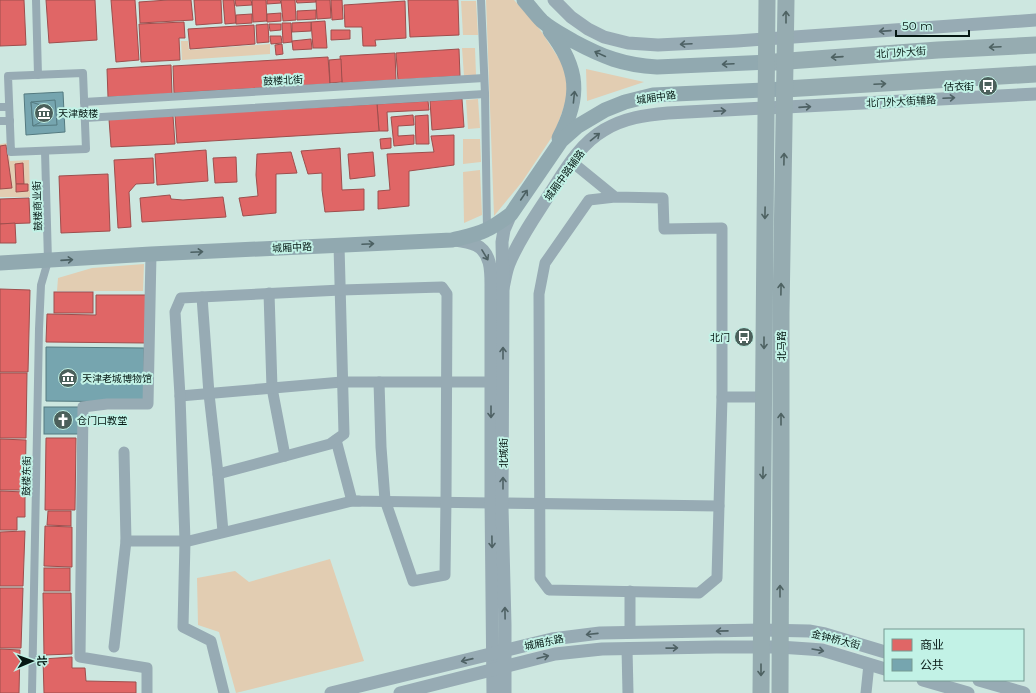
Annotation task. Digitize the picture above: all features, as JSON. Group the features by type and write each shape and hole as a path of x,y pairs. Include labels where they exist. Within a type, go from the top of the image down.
{"main road":[{"name":"城厢中路","path":"524,0 556,38 568,58 573,74 573,103 569,117 564,130 548,158"},
{"name":"北马路","path":"761,693 767,0"},
{"name":"北马路","path":"780,693 781,313 786,0"},
{"name":"城厢中路","path":"543,22 585,47 611,59 627,64 657,67 767,62"},
{"name":"北门外大街","path":"767,62 1036,45"},
{"path":"785,89 1036,74"},
{"name":"城厢中路","path":"0,263 151,254 452,240 466,237 487,230 511,214 560,141 578,126 606,110 625,102 665,94 785,89"},
{"path":"764,450 781,449"}],"street":[{"path":"36,0 38,75"},
{"path":"480,0 485,94 487,230"},
{"path":"557,1 571,17 588,29 604,37 628,43 658,45 786,38 1036,20"},
{"path":"83,73 84,102 86,149 11,152 8,76 83,73"},
{"name":"鼓楼北街","path":"84,102 484,78"},
{"path":"85,118 485,94"},
{"name":"北门外大街辅路","path":"766,108 1036,94"},
{"path":"0,107 9,107"},
{"name":"城厢中路辅路","path":"503,288 509,263 532,220 572,162 586,145 598,134 611,126 631,118 642,116 766,108"},
{"path":"0,121 10,121"},
{"name":"鼓楼商业街","path":"45,151 48,261"},
{"path":"572,162 615,197"},
{"path":"615,197 663,198 664,229 722,228 722,397 717,578 699,593 549,590 540,578 539,294 546,263 590,200 615,197"},
{"name":"北城街","path":"497,502 503,288 502,242 504,230 511,214"},
{"name":"北城街","path":"452,240 468,242 481,248 489,260 490,267 491,382 497,502 499,653 499,668 493,693"},
{"path":"218,474 330,444 344,434 339,245"},
{"path":"147,693 147,668 80,657 80,591 83,407 107,404 148,404 151,254"},
{"name":"鼓楼东街","path":"32,693 39,329 41,285 48,261"},
{"path":"224,693 211,641 183,627 185,541 180,396 175,312 181,298 442,286 446,294 445,575 413,581 385,501 381,447 379,382"},
{"path":"269,293 272,388 285,456"},
{"path":"202,297 209,394 223,532"},
{"path":"180,396 342,382 491,382"},
{"path":"722,397 764,397"},
{"path":"336,440 352,501"},
{"path":"114,647 126,541 124,452"},
{"path":"126,541 190,541 352,501 446,501 540,504 719,506"},
{"path":"630,592 630,632"},
{"name":"金钟桥大街","path":"761,630 809,631 884,652"},
{"name":"城厢东路","path":"331,693 566,637 600,633 761,630"},
{"name":"金钟桥大街","path":"779,647 822,650 884,669"},
{"name":"城厢东路","path":"400,693 555,654 627,648 779,647"},
{"path":"627,648 628,693"},
{"path":"866,693 869,664"},
{"name":"北城街","path":"499,668 505,693"},
{"path":"926,681 968,693"},
{"path":"982,681 1024,693"}],"shaded area":[{"path":"486,0 514,0 536,24 565,68 568,96 554,134 522,182 494,216"},
{"path":"461,1 476,1 478,35 463,35"},
{"path":"181,41 188,41 189,50 270,44 270,54 182,60"},
{"path":"462,48 475,48 476,75 464,76"},
{"path":"586,69 644,82 587,101"},
{"path":"478,99 480,128 468,129 466,100"},
{"path":"463,139 480,139 481,162 463,164"},
{"path":"8,143 10,161 29,160 30,197 0,197 0,144"},
{"path":"480,170 482,215 464,223 463,172"},
{"path":"144,264 143,291 57,291 58,278 92,268"},
{"path":"330,559 364,661 236,693 219,632 198,625 197,578 235,571 249,582"}],"building: 商业":[{"path":"0,0 24,0 26,45 0,46"},
{"path":"46,0 95,0 97,40 49,43"},
{"path":"111,0 135,0 139,60 116,62"},
{"path":"191,0 193,20 140,23 139,2"},
{"path":"194,0 221,0 222,23 196,25"},
{"path":"223,0 234,0 236,23 225,24"},
{"path":"235,0 251,0 252,5 236,6"},
{"path":"252,0 266,0 267,21 253,22"},
{"path":"267,0 280,0 281,3 267,4"},
{"path":"281,0 295,0 296,20 283,21"},
{"path":"296,0 316,0 316,2 297,3"},
{"path":"316,0 330,0 331,18 317,19"},
{"path":"331,0 342,0 343,19 332,20"},
{"path":"408,0 458,0 459,35 410,37"},
{"path":"405,1 406,38 375,40 376,46 363,46 362,27 345,27 344,5"},
{"path":"316,10 316,19 297,20 297,11"},
{"path":"281,13 281,21 267,22 267,14"},
{"path":"252,14 252,23 236,24 236,15"},
{"path":"325,21 327,48 313,48 311,22"},
{"path":"184,22 185,38 179,38 180,60 141,62 139,24"},
{"path":"311,22 311,31 292,32 292,23"},
{"path":"282,23 291,23 292,42 283,43"},
{"path":"268,24 269,42 257,43 256,25"},
{"path":"269,24 281,24 281,30 270,31"},
{"path":"254,25 255,44 190,49 188,29"},
{"path":"331,30 350,30 350,39 331,40"},
{"path":"270,36 281,36 282,43 271,44"},
{"path":"311,39 312,49 293,50 292,41"},
{"path":"282,44 283,54 276,55 275,45"},
{"path":"459,49 460,76 398,80 396,53"},
{"path":"395,53 396,80 342,83 340,56"},
{"path":"328,57 330,84 174,93 173,66"},
{"path":"341,59 342,82 330,83 329,60"},
{"path":"171,65 172,94 108,97 107,69"},
{"path":"462,99 464,127 432,130 430,101"},
{"path":"55,100 57,125 45,120 44,106"},
{"path":"428,101 429,110 387,112 388,131 379,131 377,104"},
{"path":"377,104 379,131 177,143 175,115"},
{"path":"413,115 414,125 398,126 398,136 414,135 414,144 394,146 391,117"},
{"path":"428,115 429,144 416,144 415,116"},
{"path":"173,116 175,144 111,147 109,119"},
{"path":"454,135 454,165 409,171 409,206 378,209 378,191 390,190 387,154 434,152 431,136"},
{"path":"391,138 391,148 381,149 380,139"},
{"path":"6,145 12,188 0,189 0,146"},
{"path":"340,148 342,190 364,189 364,210 325,212 322,190 322,173 308,174 301,151"},
{"path":"206,150 208,181 157,185 155,154"},
{"path":"291,152 297,173 276,174 276,213 243,216 239,198 258,196 256,175 257,154"},
{"path":"373,152 375,176 350,179 348,154"},
{"path":"236,157 237,182 215,183 213,158"},
{"path":"153,158 154,183 136,184 129,192 131,227 118,228 114,160"},
{"path":"23,163 24,184 16,184 15,164"},
{"path":"108,174 110,231 61,233 59,176"},
{"path":"16,184 28,184 28,191 16,192"},
{"path":"170,195 171,199 183,200 223,197 226,217 142,222 140,198"},
{"path":"29,198 30,223 0,224 0,199"},
{"path":"15,223 16,243 0,243 0,224"},
{"path":"0,289 30,290 28,372 0,372"},
{"path":"54,292 93,292 93,313 54,313"},
{"path":"96,295 146,295 145,343 46,342 47,314 96,315"},
{"path":"0,373 27,373 26,438 0,438"},
{"path":"46,438 76,438 75,510 45,510"},
{"path":"0,439 26,440 25,490 0,490"},
{"path":"0,491 25,492 25,517 17,517 17,530 0,530"},
{"path":"48,511 71,511 71,526 47,525"},
{"path":"45,526 72,527 72,567 44,566"},
{"path":"25,531 23,586 0,586 0,532"},
{"path":"44,568 70,568 70,591 44,591"},
{"path":"0,588 23,588 21,648 0,648"},
{"path":"43,593 71,593 72,654 44,655"},
{"path":"0,649 20,650 19,693 0,693"},
{"path":"72,657 72,668 85,668 86,681 136,682 136,693 44,693 43,659"}],"building: 公共":[{"path":"63,92 65,132 26,135 24,94"},
{"path":"55,100 57,125 33,126 31,102"},
{"path":"31,102 44,106 45,120 33,126"},
{"path":"46,347 144,348 144,402 46,401"},
{"name":"仓门口教堂","path":"44,407 81,407 81,434 44,434"}],"place":[{"name":"估衣街","path":"988,86"},
{"name":"天津鼓楼","path":"44,113"},
{"name":"北门","path":"744,337"},
{"name":"天津老城博物馆","path":"68,378"},
{"name":"仓门口教堂","path":"63,420"}]}
